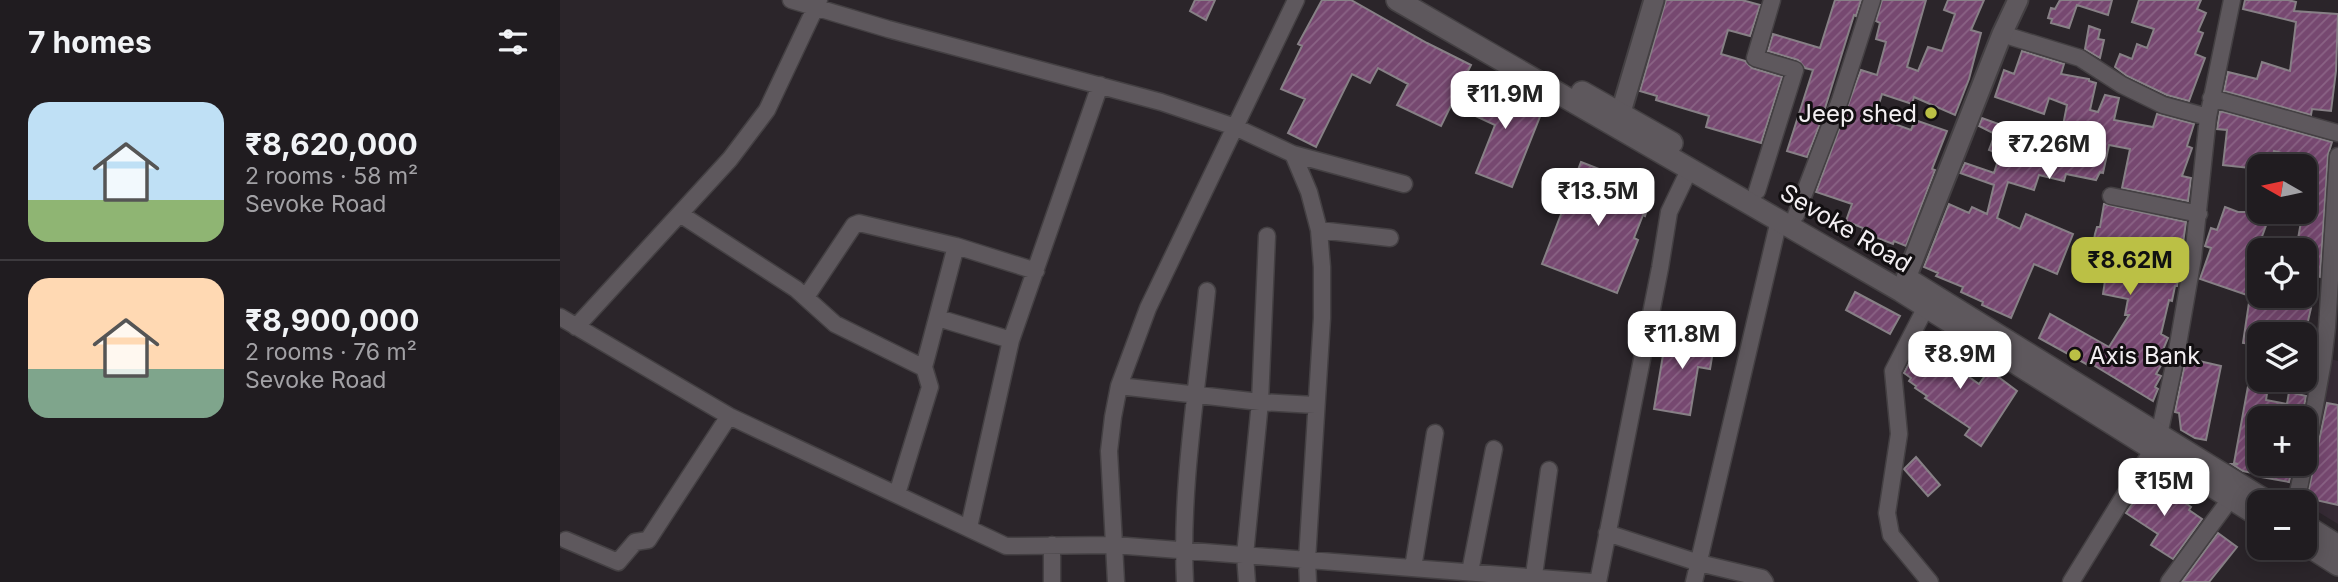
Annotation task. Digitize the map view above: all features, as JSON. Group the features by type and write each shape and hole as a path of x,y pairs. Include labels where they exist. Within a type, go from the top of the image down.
{"main road":[{"name":"Sevoke Road","path":"1397,0 1590,104"},
{"name":"Sevoke Road","path":"1422,0 1690,168 1788,217 1904,285 2156,442 2247,508"},
{"name":"Sevoke Road","path":"1617,120 1757,191 1788,217"},
{"name":"Sevoke Road","path":"1904,285 1926,307 2156,442 2247,491"},
{"path":"2317,533 2338,546"},
{"path":"2317,552 2338,565"}],"street":[{"path":"791,0 817,4 1161,102 1235,127 1293,154 1404,184"},
{"path":"1116,582 1109,451 1119,386 1148,309 1296,0"},
{"path":"1617,120 1654,0"},
{"path":"1757,191 1795,71 1755,58 1772,0"},
{"path":"1694,582 1788,217 1840,100 1872,0"},
{"path":"1904,285 2002,34 2018,0"},
{"path":"2071,582 2156,442 2176,356 2199,214 2208,117 2232,0"},
{"path":"576,327 730,159 767,110 817,4"},
{"path":"2002,34 2080,58 2122,85 2163,105 2208,117"},
{"path":"970,527 1011,340 1100,85"},
{"path":"2211,98 2338,133"},
{"path":"1293,154 1319,230 1322,267 1322,318 1315,405 1308,582"},
{"path":"2317,410 2331,354 2338,156"},
{"path":"1598,582 1660,268 1664,229 1690,168"},
{"path":"2111,196 2199,214"},
{"path":"680,214 806,297 835,324 924,366"},
{"path":"806,297 857,223 956,246 1036,271"},
{"path":"1319,230 1390,238"},
{"path":"1247,582 1245,555 1260,402 1267,236"},
{"path":"897,494 930,387 924,366 956,246"},
{"path":"1185,582 1184,549 1207,291"},
{"path":"1926,307 1893,371 1899,434 1886,513 1891,535 1930,582"},
{"path":"560,317 729,416 1006,546 1114,545 1184,549 1307,560 1361,574 1413,568 1431,576 1470,572 1533,580 1592,582"},
{"path":"937,318 1011,340"},
{"path":"1119,386 1196,396 1315,405"},
{"path":"566,540 618,562 635,542 648,540 729,416"},
{"path":"1413,568 1435,433"},
{"path":"1470,572 1494,449"},
{"path":"1533,580 1549,470"},
{"path":"2169,582 2231,498"},
{"path":"1607,533 1699,563 1762,578 1765,582"},
{"path":"1052,545 1052,582"}],"shaded area":[{"path":"2331,359 2338,361 2338,524 2317,511 2317,490 2304,490 2307,476 2317,476 2317,428"}],"building":[{"path":"1195,0 1215,0 1206,20 1190,11"},
{"path":"1322,0 1351,0 1471,65 1441,126 1397,105 1408,84 1378,68 1370,83 1352,74 1316,147 1288,133 1305,99 1281,89 1302,46 1298,44"},
{"path":"1666,0 1742,0 1760,5 1750,36 1728,30 1721,54 1745,61 1752,68 1782,77 1761,143 1706,127 1709,116 1656,100 1657,96 1640,91"},
{"path":"1835,0 1861,0 1807,157 1787,151 1813,70 1805,68 1798,60 1768,51 1773,34 1820,48"},
{"path":"1882,0 1926,0 1907,67 1918,71 1928,47 1942,51 1955,14 1944,10 1948,0 1984,0 1971,30 1981,33 1969,79 1955,115 1914,97 1912,104 1882,94 1875,117 1911,130 1915,120 1947,131 1906,246 1862,232 1863,228 1846,221 1852,204 1816,192 1861,70 1877,75 1886,42 1876,39 1880,23 1876,21"},
{"path":"2060,0 2112,0 2108,15 2077,5 2069,28 2051,23 2052,19 2048,18 2051,8 2055,9"},
{"path":"2139,0 2201,0 2197,9 2206,13 2198,31 2203,33 2195,54 2205,58 2189,101 2167,95 2127,76 2115,67 2120,54 2132,59 2137,44 2147,48 2154,29 2132,22"},
{"path":"2245,0 2288,0 2296,2 2294,11 2338,14 2336,71 2331,111 2312,109 2311,115 2224,91 2228,72 2257,79 2262,62 2290,71 2296,22 2243,9"},
{"path":"2089,26 2100,30 2098,39 2104,40 2100,58 2085,49"},
{"path":"2022,51 2064,64 2061,74 2089,79 2096,83 2090,110 2098,112 2105,95 2119,98 2114,120 2153,127 2157,114 2194,124 2187,146 2192,148 2182,176 2191,178 2188,201 2122,188 2130,149 2109,145 2103,173 2100,172 2096,180 2066,174 2064,181 2039,175 2034,190 2008,182 1997,218 2020,229 2026,214 2073,234 2057,274 2034,264 2011,318 1982,305 1983,302 1961,292 1963,287 1936,276 1938,273 1924,267 1949,204 1969,213 1972,207 1987,214 1994,185 1960,173 1965,163 1994,173 2000,154 1989,150 1995,134 1979,126 1982,118 2059,146 2067,105 2049,98 2044,114 1995,97 2004,70 2014,74"},
{"path":"1485,78 1507,88 1504,93 1543,109 1512,187 1476,173 1495,125 1469,113"},
{"path":"2220,111 2332,142 2328,155 2320,277 2317,276 2317,238 2298,238 2301,224 2317,224 2317,154 2286,154 2274,151 2273,154 2247,154 2247,168 2223,165 2227,130 2217,129"},
{"path":"1581,162 1653,190 1645,216 1643,215 1634,238 1638,240 1617,293 1542,264"},
{"path":"2104,204 2186,222 2177,286 2172,301 2169,300 2161,334 2168,338 2159,359 2163,362 2156,374 2161,376 2155,387 2158,389 2153,401 2090,363 2088,365 2039,338 2050,314 2109,347 2129,315 2125,315 2128,299 2103,294 2108,261 2091,258"},
{"path":"2225,207 2247,212 2247,224 2267,224 2261,238 2247,238 2247,295 2200,279 2211,248 2205,246 2211,228 2217,230"},
{"path":"1855,292 1900,316 1890,334 1846,310"},
{"path":"2248,308 2311,308 2308,322 2247,322 2247,344 2243,343"},
{"path":"1667,331 1715,339 1710,369 1698,367 1690,415 1654,409"},
{"path":"1922,338 1948,356 1945,360 1979,384 1989,370 2017,391 1981,446 1965,435 1970,428 1925,398 1927,396 1915,388 1909,381 1911,378 1904,373"},
{"path":"2186,358 2221,366 2206,440 2195,438 2181,430 2179,413 2175,412"},
{"path":"2247,392 2267,392 2266,400 2287,404 2289,392 2306,396 2304,406 2247,406 2247,472 2232,464 2238,464 2234,463"},
{"path":"2327,403 2338,405 2338,505 2317,500 2317,490 2309,490 2312,476 2317,476 2317,450"},
{"path":"1916,457 1940,485 1928,496 1904,469"},
{"path":"2262,476 2290,476 2289,482"},
{"path":"2150,478 2191,507 2189,510 2202,519 2173,559 2151,545 2158,534 2126,513"},
{"path":"2218,533 2237,547 2209,582 2182,582"}],"place":[{"name":"Jeep shed","path":"1931,113"},
{"name":"Axis Bank","path":"2075,355"}]}
